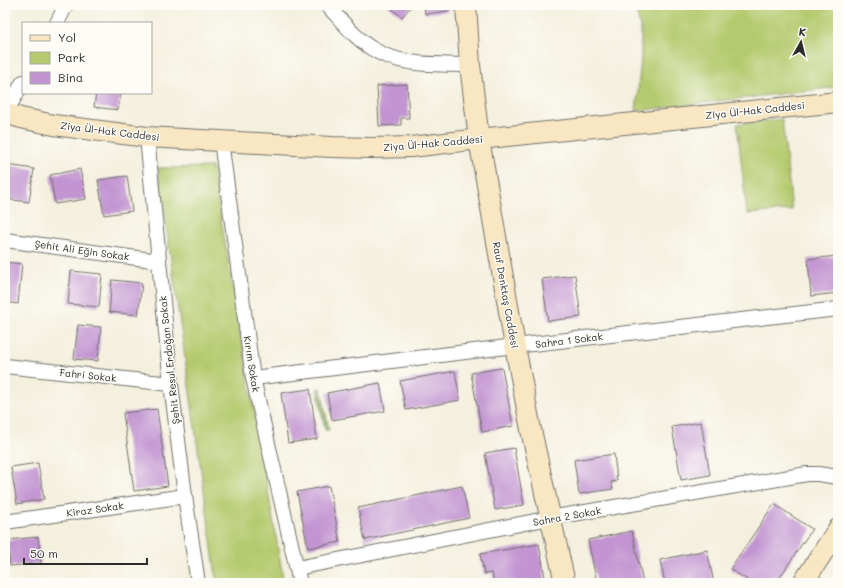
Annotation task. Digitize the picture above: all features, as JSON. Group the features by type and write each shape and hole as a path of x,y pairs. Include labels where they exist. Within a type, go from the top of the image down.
{"street":[{"path":"58,22 66,5"},
{"path":"327,5 355,36 385,56 418,63 470,65"},
{"name":"Rauf Denktaş Caddesi","path":"466,5 470,65 479,139 531,430 564,583"},
{"path":"5,113 22,84"},
{"name":"Ziya Ül-Hak Caddesi","path":"5,113 21,118 54,124 147,137 371,148 411,147 838,102"},
{"name":"Şehit Resul Erdoğan Sokak","path":"147,137 171,384 198,583"},
{"name":"Kırım Sokak","path":"221,141 253,378 300,583"},
{"name":"Şehit Ali Eğin Sokak","path":"5,240 159,261"},
{"name":"Sahra 1 Sokak","path":"253,378 838,309"},
{"name":"Fahri Sokak","path":"5,366 171,384"},
{"name":"Sahra 2 Sokak","path":"297,568 550,518 807,474 818,474 838,478"},
{"name":"Kiraz Sokak","path":"5,522 186,496"},
{"path":"803,583 838,529"}],"green space":[{"path":"631,5 838,5 838,87 636,111 641,58 641,30 637,15"},
{"path":"782,119 792,210 747,214 737,124"},
{"path":"212,167 284,583 217,583 158,168"},
{"path":"321,388 329,430 325,430 317,389"}],"building":[{"path":"387,5 412,5 402,17"},
{"path":"424,5 447,5 448,11 425,14"},
{"path":"407,84 409,118 401,118 401,125 379,126 377,86"},
{"path":"96,94 121,94 118,110 94,107"},
{"path":"7,165 34,169 29,202 5,199"},
{"path":"80,169 86,199 55,204 50,175"},
{"path":"127,176 132,211 104,215 98,180"},
{"path":"838,256 838,293 811,296 808,259"},
{"path":"5,262 22,264 18,304 5,302"},
{"path":"71,271 102,274 99,307 68,304"},
{"path":"575,275 581,317 548,321 542,279"},
{"path":"112,280 142,283 138,315 109,312"},
{"path":"78,325 101,327 98,361 74,359"},
{"path":"502,368 513,426 482,432 471,373"},
{"path":"455,371 460,400 406,410 400,381"},
{"path":"380,383 385,411 332,420 327,393"},
{"path":"310,389 317,439 288,443 281,393"},
{"path":"157,409 168,486 134,491 123,413"},
{"path":"701,422 710,475 681,480 672,427"},
{"path":"514,448 524,505 495,510 485,453"},
{"path":"614,454 617,481 611,482 613,489 579,494 574,460"},
{"path":"38,463 44,499 17,504 11,467"},
{"path":"329,486 340,542 308,548 297,492"},
{"path":"462,486 469,518 365,540 358,508"},
{"path":"774,504 812,529 776,583 752,583 730,569"},
{"path":"632,531 643,583 597,583 588,540"},
{"path":"38,537 41,563 10,566 7,540"},
{"path":"539,544 546,583 494,583 492,573 484,574 480,554"},
{"path":"707,550 714,583 665,583 660,560"}]}
